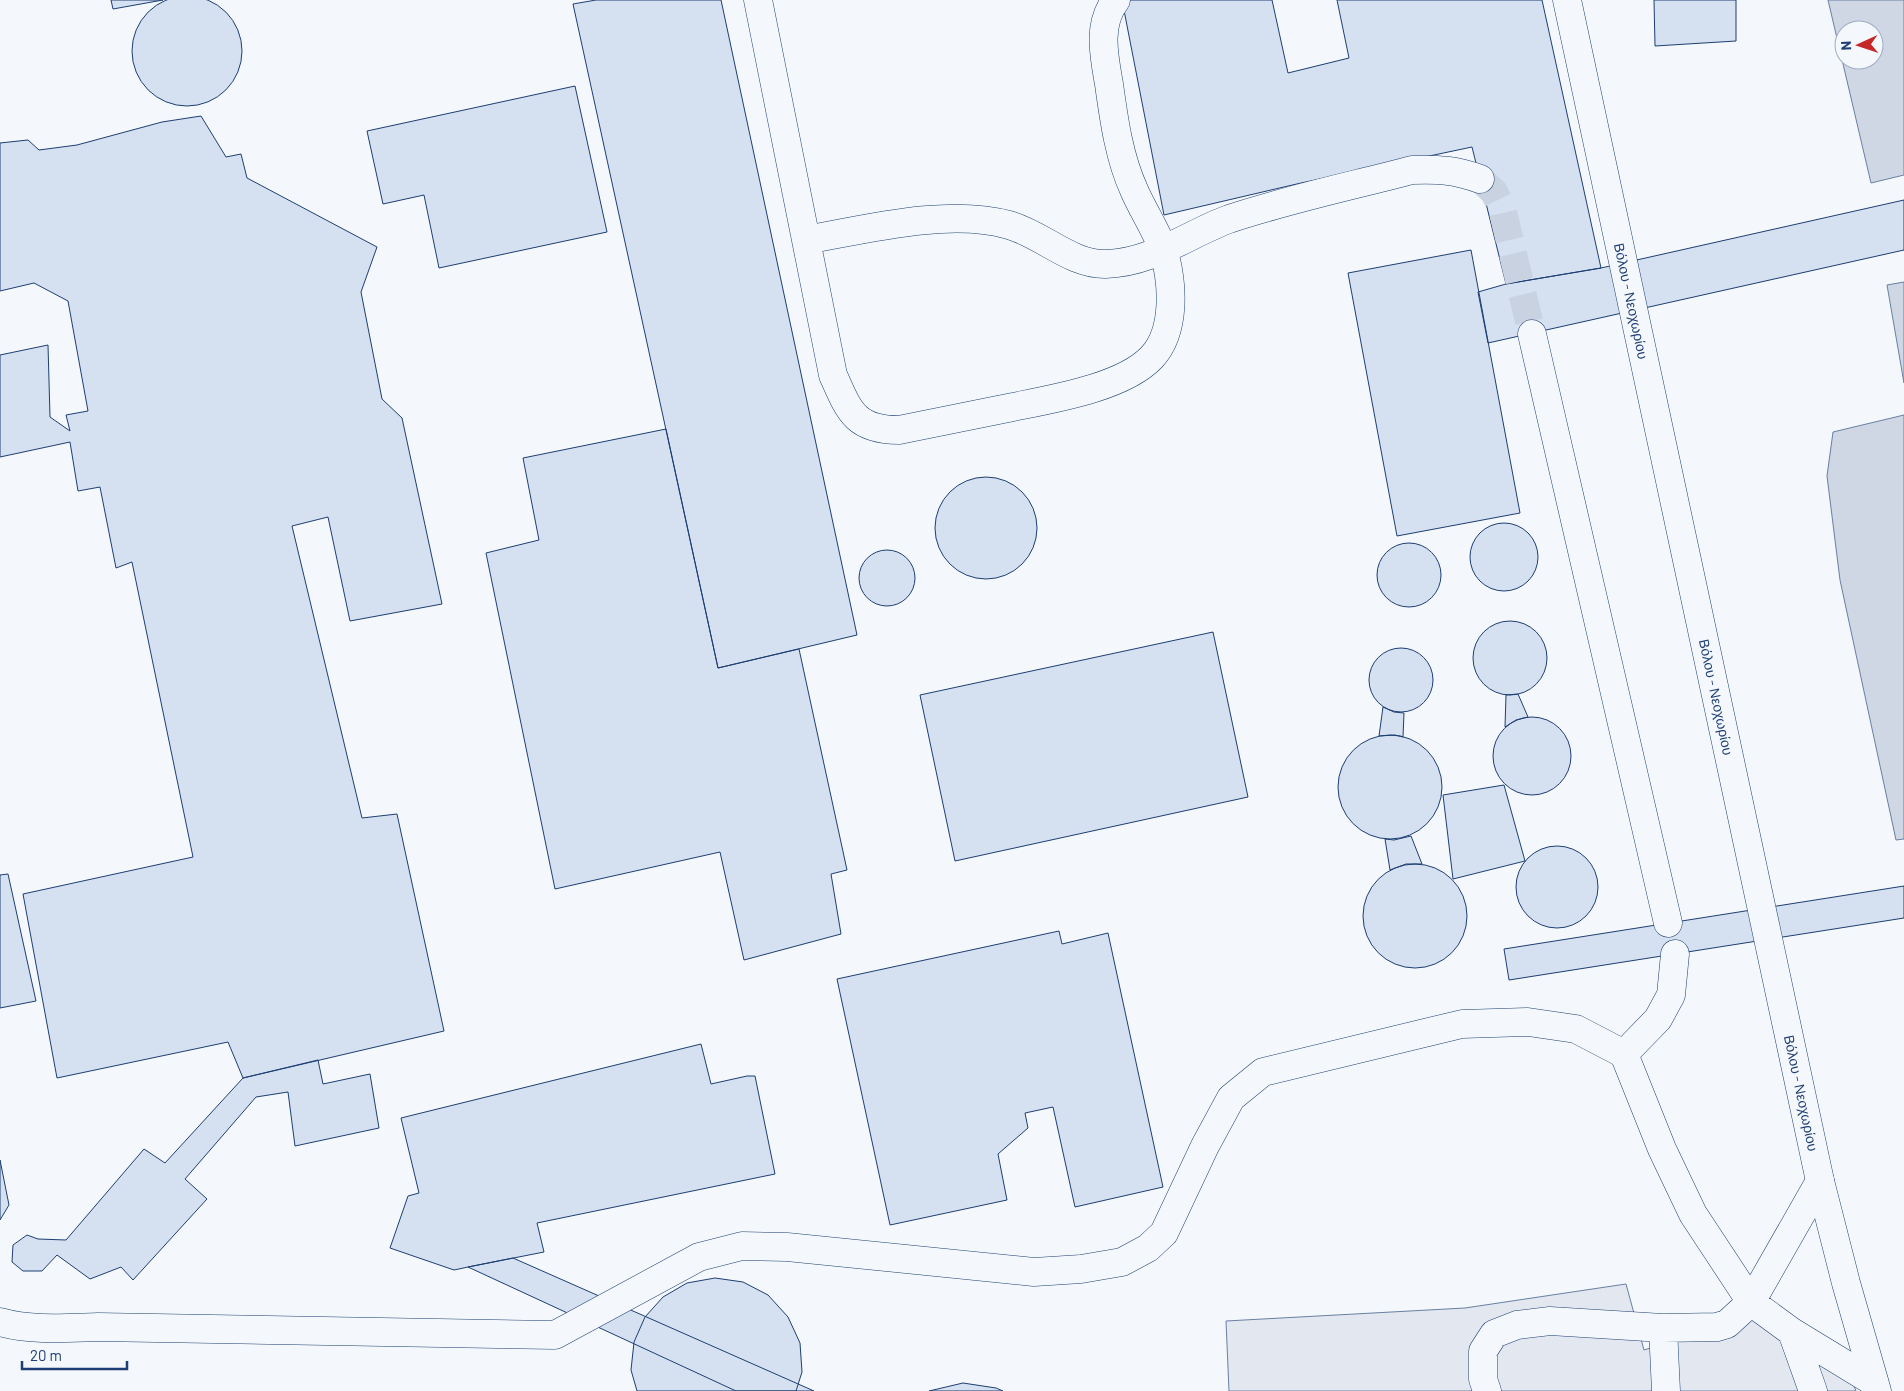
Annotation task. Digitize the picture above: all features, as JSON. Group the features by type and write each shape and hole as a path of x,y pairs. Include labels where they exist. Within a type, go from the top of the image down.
{"main road":[{"path":"758,0 833,375 847,407 864,423 882,430 899,430 1070,394 1106,383 1136,368 1151,358 1158,349 1166,331 1170,311 1169,278 1163,251 1134,190 1124,164 1115,124 1103,38 1105,23 1116,0"},
{"name":"Βόλου - Νεοχωρίου","path":"1567,0 1820,1181 1875,1387"},
{"path":"806,240 922,221 966,219 1010,225 1080,259 1095,264 1107,264 1163,251 1226,220 1256,210 1412,170 1453,170 1480,179"},
{"path":"1532,334 1668,923"},
{"path":"1624,1054 1658,1019 1671,995 1675,954"},
{"path":"0,1322 13,1326 53,1328 108,1327 554,1335 699,1257 742,1246 787,1247 1034,1272 1081,1269 1122,1262 1148,1248 1164,1234 1205,1146 1231,1098 1263,1072 1462,1024 1528,1022 1576,1029 1624,1054 1662,1149 1694,1214 1751,1302 1792,1332 1875,1387"},
{"path":"1487,1391 1483,1379 1484,1351 1494,1334 1517,1325 1550,1321 1663,1328 1717,1327 1727,1324 1751,1302 1820,1181"},
{"path":"1663,1328 1666,1391"},
{"path":"1792,1332 1813,1391"}],"shaded area":[{"path":"1828,0 1904,0 1904,175 1871,183 1844,70 1884,70 1884,20 1834,20 1834,26"},
{"path":"1904,282 1904,383 1887,285"},
{"path":"1904,415 1904,839 1896,840 1840,580 1827,476 1833,432"},
{"path":"1626,1284 1644,1350 1764,1312 1848,1370 1856,1391 1229,1391 1226,1321 1465,1308"}],"building":[{"path":"187,-4 208,0 226,12 238,30 242,51 238,72 226,90 208,102 187,106 166,102 148,90 136,72 132,51 136,30 148,12 166,0"},
{"path":"111,0 163,0 113,9"},
{"path":"596,0 721,0 857,635 718,668 573,4"},
{"path":"1122,0 1272,0 1288,73 1349,58 1337,0 1542,0 1601,268 1506,284 1472,147 1301,183 1164,215"},
{"path":"1654,0 1736,0 1736,41 1655,46"},
{"path":"575,86 607,232 439,268 424,195 383,204 367,131"},
{"path":"201,116 226,157 241,154 247,178 377,247 361,292 382,399 402,418 442,604 350,621 328,517 292,526 362,818 397,814 444,1031 243,1078 228,1042 57,1078 23,894 193,857 132,562 116,568 100,487 78,491 70,442 0,457 0,355 48,345 50,417 70,431 66,415 88,411 68,301 34,283 0,291 0,143 28,140 39,150 77,145 162,122"},
{"path":"1904,200 1904,250 1488,343 1478,292 1506,284 1601,268"},
{"path":"1471,250 1520,513 1397,536 1348,273"},
{"path":"666,429 718,668 799,649 847,870 831,874 841,934 744,960 720,852 555,889 486,553 539,540 523,458"},
{"path":"986,477 1005,481 1022,492 1033,509 1037,528 1033,547 1022,564 1005,575 986,579 967,575 950,564 939,547 935,528 939,509 950,492 967,481"},
{"path":"1504,523 1517,526 1528,533 1535,544 1538,557 1535,570 1528,581 1517,588 1504,591 1491,588 1480,581 1473,570 1470,557 1473,544 1480,533 1491,526"},
{"path":"1403,543 1415,543 1432,552 1439,563 1441,575 1439,587 1432,598 1415,607 1403,607 1391,602 1382,593 1377,581 1377,569 1382,557 1391,548"},
{"path":"887,550 898,552 907,558 913,567 915,578 913,589 907,598 898,604 887,606 876,604 867,598 861,589 859,578 861,567 867,558 876,552"},
{"path":"1503,621 1517,621 1531,627 1541,637 1547,651 1547,665 1541,679 1531,689 1517,695 1503,695 1489,689 1479,679 1473,665 1473,651 1479,637 1489,627"},
{"path":"1213,632 1248,797 955,861 920,695"},
{"path":"1395,648 1407,648 1424,657 1431,668 1433,680 1431,692 1424,703 1407,712 1395,712 1383,707 1374,698 1369,686 1369,674 1374,662 1383,653"},
{"path":"1518,694 1528,717 1516,720 1505,727 1506,695"},
{"path":"1383,707 1394,712 1404,713 1403,737 1395,735 1379,736"},
{"path":"1524,717 1540,717 1554,723 1565,734 1571,748 1571,764 1565,778 1554,789 1540,795 1524,795 1510,789 1499,778 1493,764 1493,748 1499,734 1510,723"},
{"path":"1390,735 1410,739 1427,750 1438,767 1442,787 1438,807 1427,824 1410,835 1390,839 1370,835 1353,824 1342,807 1338,787 1342,767 1353,750 1370,739"},
{"path":"1504,785 1525,861 1453,879 1443,795"},
{"path":"1411,836 1422,864 1406,864 1390,870 1385,839 1394,840"},
{"path":"1557,846 1580,853 1586,858 1591,864 1598,887 1591,910 1586,916 1580,921 1557,928 1534,921 1528,916 1523,910 1516,887 1523,864 1528,858 1534,853"},
{"path":"1415,864 1435,868 1452,879 1463,896 1467,916 1463,936 1452,953 1435,964 1415,968 1395,964 1378,953 1367,936 1363,916 1367,896 1378,879 1395,868"},
{"path":"8,874 36,1001 0,1008 0,875"},
{"path":"1904,886 1904,918 1509,980 1504,949"},
{"path":"1059,931 1062,944 1108,933 1163,1187 1075,1207 1053,1107 1025,1113 1028,1128 998,1154 1007,1200 890,1225 837,979"},
{"path":"701,1044 711,1084 755,1076 775,1174 537,1223 544,1252 454,1270 390,1248 408,1196 419,1193 401,1118"},
{"path":"318,1060 323,1084 370,1074 379,1128 295,1146 288,1092 256,1097 185,1179 207,1199 133,1280 121,1267 90,1279 57,1255 42,1271 23,1271 12,1262 13,1245 27,1235 38,1239 66,1240 144,1149 165,1163 243,1078"},
{"path":"0,1160 9,1205 0,1220"},
{"path":"513,1258 814,1391 736,1391 468,1267"},
{"path":"715,1278 743,1282 768,1295 788,1317 800,1343 802,1372 796,1391 637,1391 631,1370 634,1342 645,1317 663,1297 687,1283"},
{"path":"963,1383 996,1388 1003,1391 929,1391"}],"tunnel":[{"path":"1480,179 1494,192 1502,208 1532,334"}]}
